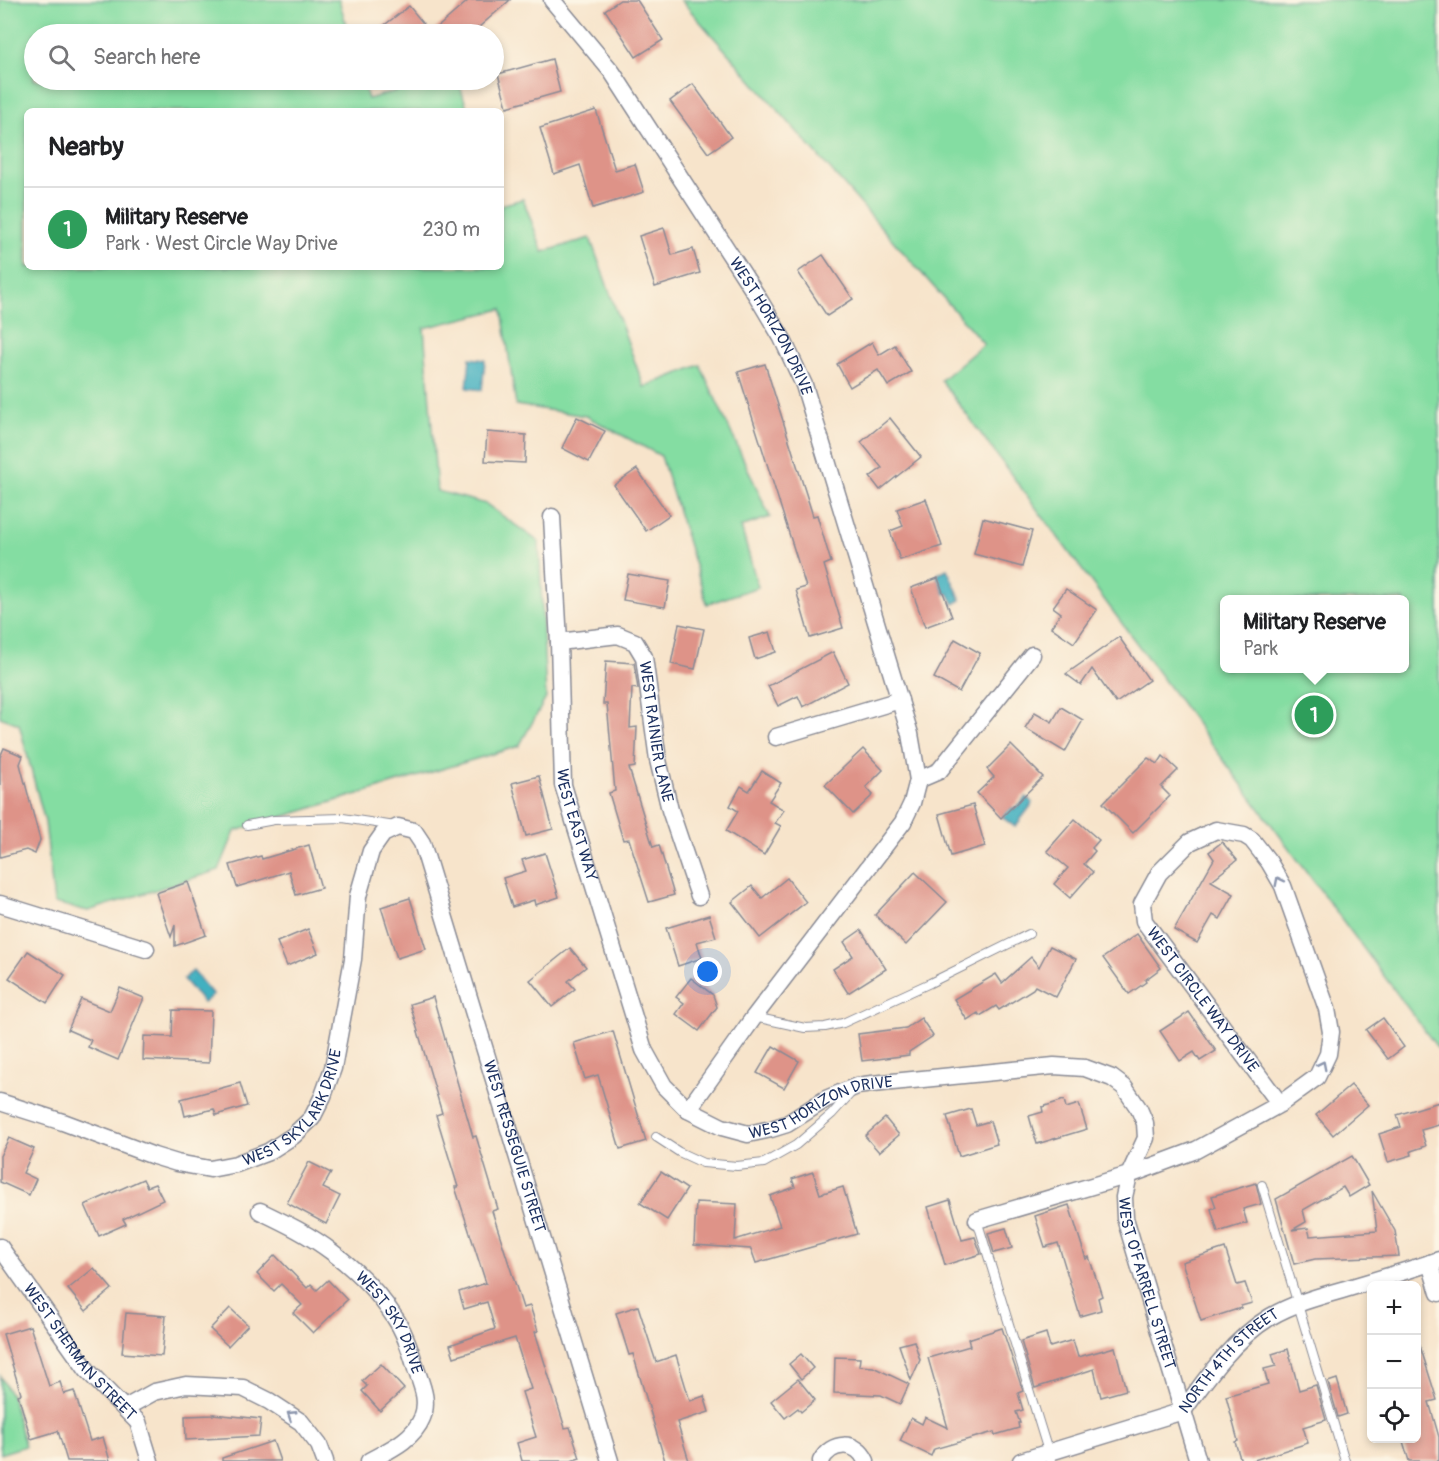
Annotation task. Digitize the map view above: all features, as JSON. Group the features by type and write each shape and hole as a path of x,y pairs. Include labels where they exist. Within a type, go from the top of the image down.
{"street":[{"name":"WEST HORIZON DRIVE","path":"552,0 612,72 782,338 804,385 910,734 918,780 912,803 903,822 754,1017 688,1110 722,1127 748,1134 786,1124 826,1099 857,1086 1054,1066 1085,1068 1112,1078 1124,1087 1139,1109 1145,1123 1146,1138 1128,1175"},
{"name":"WEST EAST WAY","path":"552,517 559,642 563,785 644,1050 664,1086 688,1110"},
{"name":"WEST RAINIER LANE","path":"559,642 618,635 635,642 644,657 658,760 670,810 699,896"},
{"path":"918,780 939,771 1032,655"},
{"path":"776,737 900,700"},
{"name":"WEST SKYLARK DRIVE","path":"0,1102 170,1161 210,1168 236,1164 268,1152 294,1136 312,1118 324,1096 333,1068 353,959 358,896 371,851 382,834 406,829"},
{"name":"WEST RESSEGUIE STREET","path":"406,829 422,843 610,1461"},
{"name":"WEST CIRCLE WAY DRIVE","path":"977,1220 1128,1175 1196,1149 1280,1104 1317,1077 1328,1054 1331,1032 1327,1009 1282,886 1269,862 1251,840 1244,836 1216,830 1190,842 1160,873 1142,904 1144,921 1280,1104"},
{"path":"0,904 146,949"},
{"name":"WEST O'FARRELL STREET","path":"1128,1175 1124,1197 1125,1218 1198,1461"},
{"name":"WEST SKY DRIVE","path":"260,1211 294,1228 332,1252 367,1283 396,1320 413,1360 426,1406 414,1431 398,1445 369,1461"},
{"name":"WEST SHERMAN STREET","path":"0,1246 87,1370 138,1422 150,1461"},
{"path":"1434,1262 1439,1293"},
{"name":"NORTH 4TH STREET","path":"1021,1461 1050,1457 1183,1411 1197,1390 1232,1349 1254,1328 1270,1317 1297,1303 1434,1262"},
{"path":"125,1408 154,1392 186,1385 243,1388 269,1401 301,1422 319,1446 325,1461"},
{"path":"821,1461 830,1450 846,1445 861,1452 866,1461"}],"lane":[{"path":"247,825 274,820 343,818 406,829"},
{"path":"754,1017 805,1028 843,1023 1029,934"},
{"path":"656,1137 679,1152 703,1163 737,1166 764,1163 796,1145 832,1114 857,1086"},
{"path":"1262,1185 1345,1461"},
{"path":"977,1220 1050,1457"}],"green space":[{"path":"0,0 339,0 346,24 24,24 24,90 365,90 368,99 400,90 461,90 467,108 24,108 24,270 504,270 504,204 523,199 543,252 590,238 644,387 700,365 770,517 741,527 758,587 707,604 661,456 586,416 516,405 502,309 424,328 437,491 486,504 539,542 546,698 519,746 235,831 219,870 88,911 54,903 45,822 19,724 0,717"},
{"path":"681,0 1439,0 1439,1050 941,380 984,344"},
{"path":"0,1376 11,1395 25,1446 0,1454"}],"water":[{"path":"470,358 485,360 482,390 467,388"},
{"path":"947,569 961,600 954,604 948,593 945,594 937,578 939,573"},
{"path":"1026,797 1033,803 1015,827 1002,817 1010,806 1014,809"},
{"path":"193,971 213,995 203,1003 183,979"}],"building":[{"path":"469,0 510,0 482,24 441,24"},
{"path":"620,0 637,0 663,40 636,57 605,10"},
{"path":"409,6 424,24 386,24"},
{"path":"552,59 560,92 507,107 502,90 504,72"},
{"path":"693,84 731,137 708,153 670,101"},
{"path":"596,110 615,170 635,164 644,192 593,208 580,165 554,174 540,128"},
{"path":"664,228 672,255 693,249 700,273 655,287 639,236"},
{"path":"823,255 853,299 827,316 798,272"},
{"path":"872,342 879,355 895,345 911,372 888,386 878,370 850,387 837,364"},
{"path":"765,364 813,516 817,515 831,562 824,565 843,628 810,638 796,590 806,587 738,372"},
{"path":"577,417 605,431 589,462 562,448"},
{"path":"890,418 921,457 880,490 870,477 882,468 861,442"},
{"path":"487,432 526,435 525,463 485,461"},
{"path":"637,469 669,515 646,531 614,485"},
{"path":"926,499 942,546 900,560 890,531 903,526 897,509"},
{"path":"983,518 1032,531 1022,567 974,554"},
{"path":"628,574 670,581 665,607 623,600"},
{"path":"938,578 952,617 925,627 911,588"},
{"path":"1066,589 1097,610 1074,643 1051,627 1061,613 1053,607"},
{"path":"679,624 704,629 695,669 671,664"},
{"path":"770,632 776,652 755,659 749,638"},
{"path":"1119,637 1149,680 1116,703 1092,669 1081,685 1066,674"},
{"path":"955,639 980,653 959,692 934,678"},
{"path":"833,652 848,683 803,707 798,696 778,706 768,686"},
{"path":"606,661 634,663 638,689 632,688 630,728 637,727 635,767 629,768 653,847 659,845 674,895 649,902 629,839 623,840 609,793 615,791 607,704 603,704"},
{"path":"1061,707 1083,720 1065,752 1025,728 1035,712 1052,722"},
{"path":"1011,745 1043,777 1001,818 977,793 994,777 987,769"},
{"path":"4,748 23,756 20,764 40,840 35,854 26,850 0,857 0,757"},
{"path":"863,749 883,770 866,787 873,795 853,814 825,785"},
{"path":"1163,756 1178,770 1161,787 1170,796 1133,833 1103,803 1148,758 1158,764"},
{"path":"762,771 781,783 769,801 784,810 775,823 781,826 764,855 726,831 738,811 730,806 741,786 749,791"},
{"path":"539,776 553,829 526,836 512,783"},
{"path":"973,805 985,846 951,856 939,814"},
{"path":"1075,819 1099,840 1092,848 1095,851 1084,864 1093,872 1070,898 1054,884 1068,868 1047,851"},
{"path":"1222,842 1237,860 1211,881 1234,894 1220,919 1213,915 1197,943 1174,930 1214,859 1209,852"},
{"path":"309,845 321,888 296,895 289,871 237,887 230,865 261,856 262,859"},
{"path":"545,853 559,897 535,905 534,900 512,907 503,878 526,871 522,860"},
{"path":"915,872 947,902 906,945 875,915"},
{"path":"787,878 806,902 760,938 732,902 752,886 762,898"},
{"path":"188,882 206,935 175,946 175,925 171,937 156,893"},
{"path":"410,898 426,949 397,958 381,907"},
{"path":"709,915 716,937 697,942 702,958 678,966 666,928"},
{"path":"308,929 318,953 287,966 277,942"},
{"path":"861,930 886,969 848,993 833,969 853,956 844,942"},
{"path":"1137,934 1161,968 1129,994 1103,958"},
{"path":"1050,946 1076,959 1056,997 1035,986 999,1010 996,1006 980,1016 978,1013 967,1020 954,999 996,974 1002,983 1031,957 1039,967"},
{"path":"570,948 586,967 568,981 575,989 552,1007 530,980"},
{"path":"28,951 65,975 47,1003 9,978"},
{"path":"691,978 713,995 717,1007 699,1031 676,1014 684,1003 676,997"},
{"path":"120,988 144,998 118,1060 88,1047 91,1040 68,1030 81,999 110,1011"},
{"path":"433,997 473,1137 476,1136 498,1209 492,1211 523,1308 530,1306 538,1331 535,1332 565,1428 570,1427 580,1458 571,1461 522,1461 517,1443 536,1437 522,1392 531,1389 515,1338 454,1357 450,1345 495,1329 487,1302 464,1309 459,1292 486,1283 455,1187 458,1187 436,1115 442,1113 410,1004"},
{"path":"173,1010 211,1011 209,1063 143,1060 144,1036 172,1037"},
{"path":"1189,1012 1216,1051 1200,1061 1194,1052 1180,1061 1160,1031"},
{"path":"921,1018 933,1036 909,1052 909,1055 862,1061 858,1034 906,1028"},
{"path":"1383,1018 1404,1047 1388,1059 1366,1030"},
{"path":"613,1031 646,1141 620,1149 598,1075 585,1079 574,1043"},
{"path":"773,1046 799,1061 784,1088 757,1073"},
{"path":"240,1083 247,1106 216,1115 214,1109 185,1116 181,1099"},
{"path":"1351,1085 1368,1105 1333,1135 1316,1115"},
{"path":"1064,1100 1066,1108 1079,1104 1087,1129 1037,1144 1029,1116 1043,1112 1042,1107"},
{"path":"1439,1102 1439,1125 1421,1130 1426,1146 1411,1151 1412,1155 1388,1162 1379,1134 1401,1127 1397,1115"},
{"path":"971,1109 976,1125 990,1121 997,1144 959,1156 947,1116"},
{"path":"885,1118 899,1135 879,1152 865,1136"},
{"path":"9,1138 34,1149 23,1173 36,1179 29,1195 0,1182 0,1156"},
{"path":"1352,1156 1369,1185 1349,1197 1343,1187 1303,1210 1306,1222 1292,1230 1308,1228 1310,1236 1377,1231 1372,1191 1395,1231 1399,1256 1315,1259 1294,1264 1276,1199"},
{"path":"309,1162 331,1173 323,1188 340,1196 326,1224 287,1203"},
{"path":"661,1172 687,1189 667,1220 640,1203"},
{"path":"813,1172 820,1194 843,1187 857,1234 756,1263 751,1249 694,1245 696,1202 737,1204 735,1240 780,1226 770,1196 795,1187 792,1179"},
{"path":"143,1179 147,1187 155,1184 163,1200 123,1219 126,1224 99,1236 85,1205"},
{"path":"1256,1183 1261,1204 1243,1209 1247,1223 1218,1232 1211,1209 1216,1207 1212,1196"},
{"path":"950,1200 962,1240 975,1237 981,1254 945,1265 928,1207"},
{"path":"1069,1205 1086,1259 1089,1257 1102,1296 1098,1298 1101,1310 1080,1316 1058,1243 1045,1247 1035,1216"},
{"path":"1006,1228 1012,1248 994,1253 988,1233"},
{"path":"1225,1248 1237,1285 1245,1283 1252,1303 1201,1321 1182,1262"},
{"path":"275,1255 307,1288 311,1284 317,1290 328,1280 347,1300 313,1333 293,1313 302,1305 281,1284 274,1291 257,1274"},
{"path":"94,1268 112,1289 86,1311 68,1289"},
{"path":"638,1306 656,1362 676,1355 690,1401 704,1396 709,1412 677,1422 689,1461 665,1461 633,1354 629,1355 616,1313"},
{"path":"230,1308 248,1325 228,1346 210,1329"},
{"path":"126,1313 166,1316 162,1356 122,1353"},
{"path":"30,1326 49,1386 60,1382 64,1394 74,1391 90,1441 103,1437 110,1461 67,1461 58,1431 31,1439 18,1395 21,1394 3,1334"},
{"path":"1002,1328 1023,1391 1018,1393 1023,1410 1016,1412 1020,1423 1018,1423 1019,1428 995,1435 994,1432 934,1449 931,1456 900,1441 911,1418 922,1424 925,1417 948,1428 928,1358 970,1346 968,1339"},
{"path":"1046,1333 1050,1347 1073,1340 1078,1357 1115,1347 1126,1390 1101,1397 1094,1369 1035,1388 1021,1341"},
{"path":"914,1341 920,1360 911,1380 899,1345"},
{"path":"1288,1349 1299,1390 1316,1385 1326,1420 1303,1427 1308,1443 1251,1461 1241,1461 1226,1396 1268,1384 1264,1369 1276,1366 1272,1354"},
{"path":"1421,1349 1437,1400 1429,1402 1439,1437 1439,1461 1409,1461 1404,1443 1421,1443"},
{"path":"801,1354 813,1368 801,1379 789,1364"},
{"path":"835,1357 860,1358 859,1366 873,1367 909,1384 900,1404 881,1395 834,1393"},
{"path":"381,1364 404,1389 380,1411 362,1391 367,1386 362,1381"},
{"path":"798,1379 815,1400 801,1412 798,1408 785,1418 771,1401"},
{"path":"1337,1379 1347,1414 1338,1417 1328,1382"},
{"path":"213,1414 261,1419 259,1436 186,1440 185,1416"},
{"path":"273,1441 280,1461 222,1461 222,1458"}],"place":[{"name":"Military Reserve","path":"1314,715"}]}
